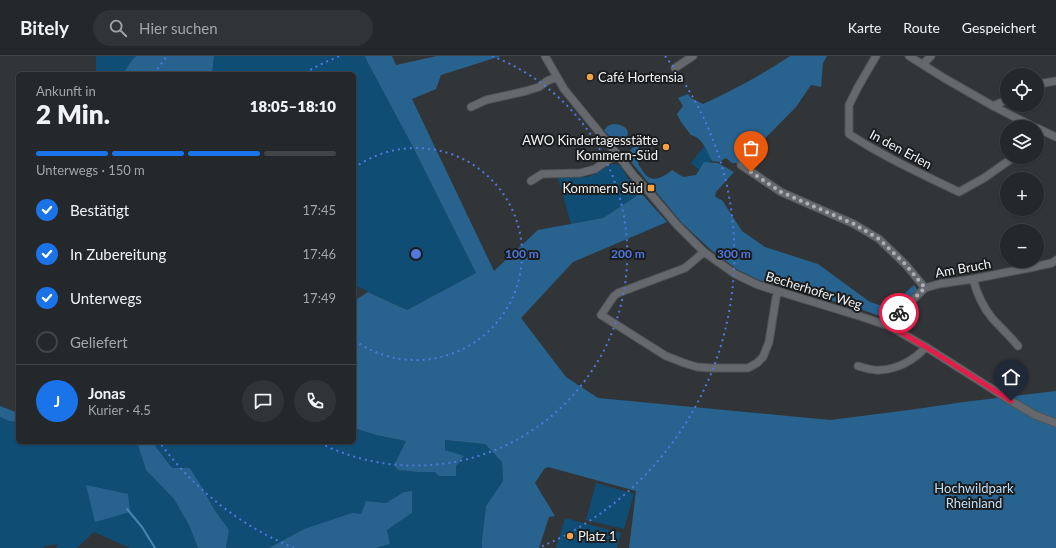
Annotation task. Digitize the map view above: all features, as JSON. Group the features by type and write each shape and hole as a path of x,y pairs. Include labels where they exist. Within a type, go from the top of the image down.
{"street":[{"name":"Becherhofer Weg","path":"545,56 564,89 634,176 677,225 704,252 735,274 758,285 890,326 1011,401 1036,415 1056,423"},
{"path":"674,68 693,56"},
{"name":"In den Erlen","path":"876,56 849,105 849,134 860,142 892,159 959,192 984,178 1004,164"},
{"path":"909,56 944,78 1020,120"},
{"path":"923,64 931,56"},
{"path":"471,108 486,100 526,92 557,77"},
{"path":"1044,83 1056,81"},
{"path":"993,106 1000,103"},
{"path":"1044,131 1056,137"},
{"path":"531,181 542,174 580,174 596,169 617,154"},
{"path":"741,165 781,192 854,224 879,239 906,265 925,288"},
{"path":"704,252 685,268 618,293 614,296 601,315 666,356 684,364 711,368 748,368 757,363 763,357 769,342 778,292"},
{"name":"Am Bruch","path":"890,326 897,316 925,288 939,284 973,280 1055,264"},
{"path":"973,280 976,292 991,317 1018,346"},
{"path":"858,366 878,371 902,365 926,347"}],"shaded area":[{"path":"96,56 136,56 124,72 96,72"},
{"path":"214,56 365,56 414,149 476,273 407,310 356,286 356,72 212,72"},
{"path":"705,145 716,153 702,172 691,163"},
{"path":"612,164 620,166 641,193 603,218 571,224 558,178 587,177"},
{"path":"0,417 9,421 16,422 16,444 138,444 146,470 174,499 189,525 198,548 130,548 94,532 77,548 56,548 58,544 45,546 43,548 0,548"},
{"path":"357,429 376,435 406,441 394,465 398,470 435,472 456,476 456,466 445,450 445,440 485,444 502,462 503,481 486,506 482,548 376,548 390,544 387,530 412,513 412,491 404,492 386,503 366,501 361,515 304,529 269,548 226,548 229,530 214,509 190,468 172,468 155,444 356,444"},
{"path":"596,483 634,494 624,529 586,520"},
{"path":"565,518 621,533 617,548 556,548"}],"green space":[{"path":"136,56 214,56 212,72 124,72"},
{"name":"Hochwildpark Rheinland","path":"365,56 392,56 396,65 437,56 501,56 441,75 436,89 412,99 494,271 538,230 603,218 641,193 667,222 573,262 521,318 566,377 598,398 830,420 1056,391 1056,548 629,548 636,491 548,467 544,469 535,483 555,516 549,517 539,548 482,548 486,506 503,481 502,462 485,444 445,440 445,450 464,456 456,466 456,476 439,476 435,472 398,470 394,465 406,441 356,429 356,300 368,292 407,310 476,273 414,149"},
{"path":"790,56 827,56 823,63 821,87 811,85 796,107 741,163 732,163 726,158 719,162 712,161 702,142 691,135 681,122 677,114 683,106 678,98 688,94 691,98 703,104 769,70"},
{"path":"613,124 622,126 628,131 626,140 618,146 604,130"},
{"path":"637,144 641,151 638,164 648,177 654,179 667,174 672,170 683,177 696,175 704,162 718,163 734,172 716,192 715,196 722,200 742,231 765,247 818,264 870,302 889,308 914,285 918,291 888,319 860,309 759,280 738,270 711,250 682,223 632,163 626,154"},
{"path":"0,406 16,412 16,422 9,421 0,417"},
{"path":"138,444 155,444 172,468 190,468 214,509 229,530 226,548 198,548 189,525 174,499 146,470"},
{"path":"86,485 128,494 130,512 95,522"},
{"path":"412,491 412,513 387,530 390,544 376,548 269,548 304,529 352,513 361,514 366,501 386,503 404,492"}],"waterway":[{"path":"127,509 142,527 155,548"}],"way so far":[{"path":"751,172 781,192 854,224 879,239 906,265 925,288 899,313"}],"place":[{"name":"Café Hortensia","path":"590,77"},
{"name":"AWO Kindertagesstätte Kommern-Süd","path":"666,147"},
{"name":"Kommern Süd","path":"651,188"},
{"name":"Platz 1","path":"570,536"}],"route":[{"path":"899,313 890,326 1011,401"}]}
